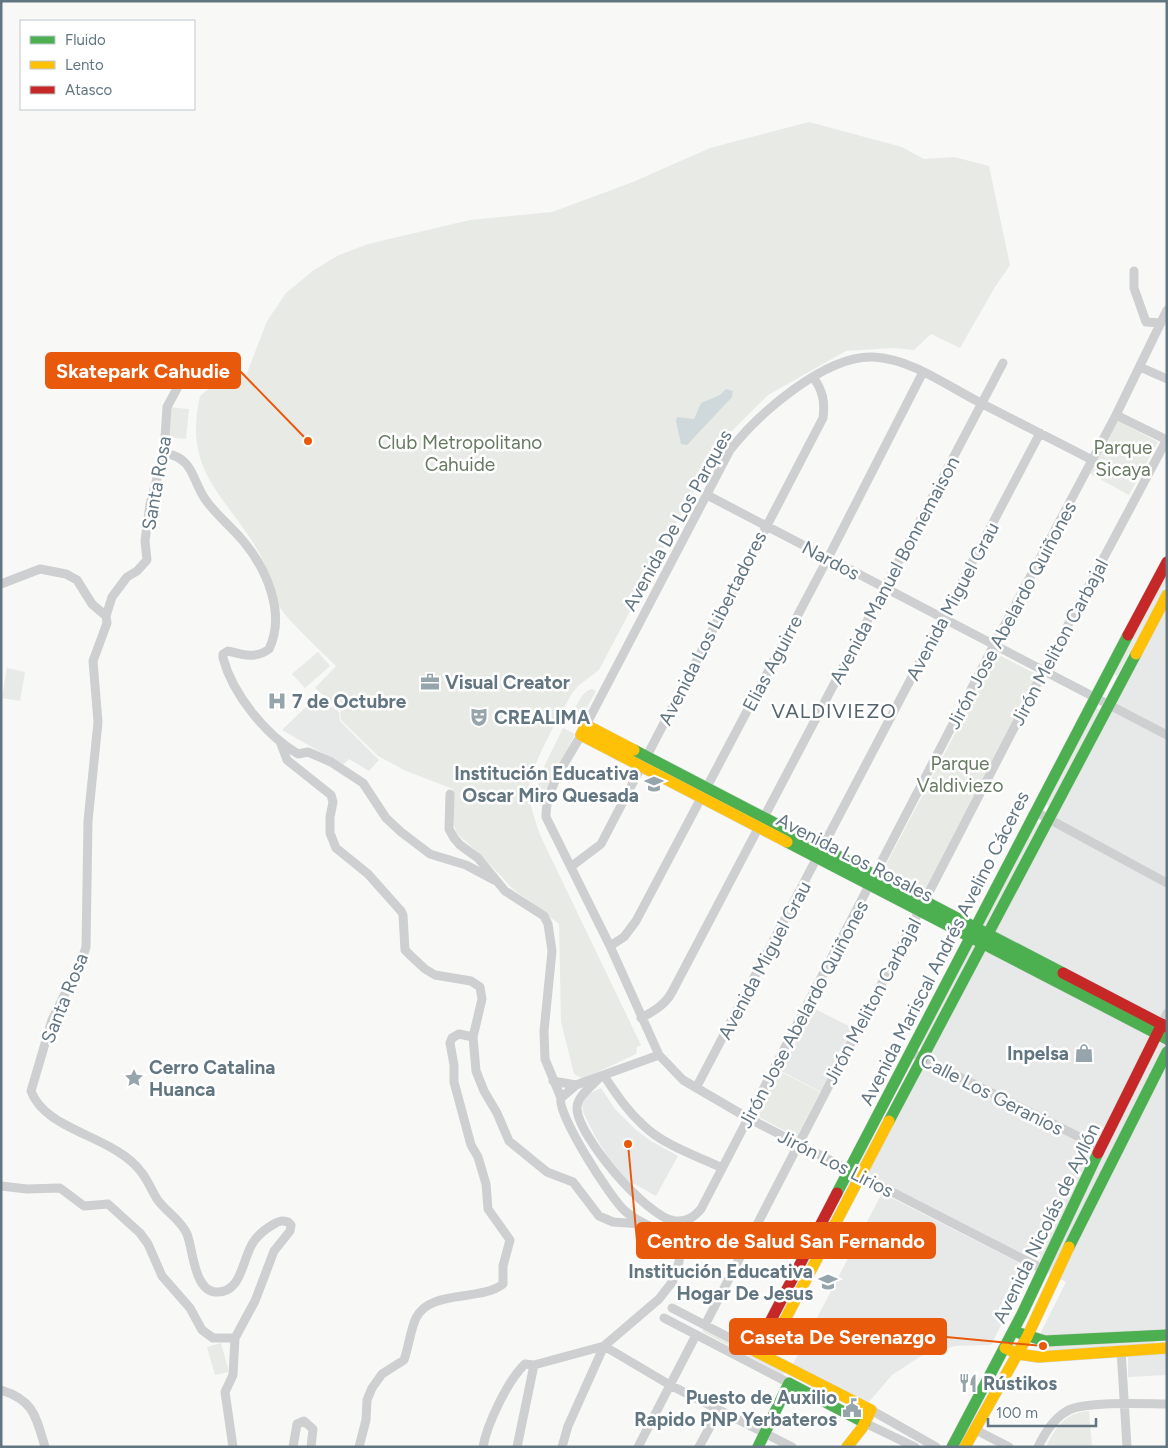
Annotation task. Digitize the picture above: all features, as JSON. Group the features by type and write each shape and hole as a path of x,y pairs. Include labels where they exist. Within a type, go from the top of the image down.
{"street":[{"path":"1134,271 1134,288 1146,322 1161,323"},
{"name":"Jirón Jose Abelardo Quiñones","path":"601,1077 578,1102 577,1109 581,1121 612,1170 653,1211 673,1221 688,1220 696,1216 873,881 994,644 1116,415 1167,310"},
{"name":"Avenida De Los Parques","path":"546,818 547,805 555,782 730,450 743,434 783,396 814,377 846,362 870,357 889,359 923,372 1092,460"},
{"name":"Avenida Manuel Bonnemaison","path":"641,1018 656,1010 668,999 1003,363"},
{"path":"1140,367 1167,379"},
{"name":"Santa Rosa","path":"212,370 193,374 180,383 167,407 164,453 150,504 145,541 147,560 118,588 112,597 106,616 107,623 93,661 98,722 88,821 86,947 52,1020 31,1091 35,1101 44,1112 119,1151 137,1166 158,1201 183,1226 199,1277 205,1288 210,1291 218,1292 231,1286 242,1270 254,1241 266,1229 280,1221 288,1222 290,1231 274,1251 255,1301 235,1338 234,1375 225,1392 233,1447"},
{"name":"Elias Aguirre","path":"610,946 624,937 636,922 828,558 923,372"},
{"name":"Avenida Los Libertadores","path":"572,866 601,844 765,525 823,418 825,404 821,388 814,377"},
{"path":"1116,415 1167,440"},
{"name":"Avenida Miguel Grau","path":"696,1088 1040,433"},
{"name":"Jirón Meliton Carbajal","path":"705,1325 1044,670 1167,440"},
{"path":"164,453 177,455 186,462 204,498 249,548 270,586 275,623 274,639 269,649 256,656 243,656 228,651 223,654 234,684 260,722 280,744 287,760 331,795 333,802 330,817 330,833 336,848 368,874 401,911 403,915 405,950 425,969 435,975 471,981 480,987 482,999 476,1016 473,1037 476,1072 484,1092 509,1140 547,1172 573,1182 599,1216 614,1222 642,1224 672,1234 680,1247 673,1281 659,1299 604,1346 572,1418 565,1446"},
{"name":"Nardos","path":"707,495 1167,735"},
{"name":"Avenida Mariscal Andrés Avelino Cáceres","path":"755,1351 971,932 1167,562"},
{"path":"1,584 40,569 66,574 77,580 92,604 106,616"},
{"name":"Avenida Mariscal Andrés Avelino Cáceres","path":"766,1356 862,1176 984,938 1167,596"},
{"name":"Avenida Los Rosales","path":"584,730 1163,1031"},
{"path":"280,744 298,754 308,752 331,762 363,783 386,818 430,854 466,865 497,881"},
{"path":"295,766 298,754"},
{"path":"450,794 449,829 460,845 478,858 504,891 544,916 548,924 552,951 544,1031 545,1059 561,1098 562,1110 577,1142 623,1209 642,1224"},
{"path":"1036,812 1167,883"},
{"name":"Jirón Los Lirios","path":"546,818 572,866 659,1055 683,1080 748,1118 1042,1269"},
{"name":"Avenida Nicolás de Ayllón","path":"952,1447 1005,1348 1066,1216 1163,1031 1167,1013"},
{"path":"359,1447 372,1388 382,1374 404,1360 416,1317 424,1307 454,1297 494,1291 503,1284 503,1266 510,1240 488,1209 486,1184 471,1145 454,1082 454,1065 450,1043 452,1038 459,1034 473,1037"},
{"name":"Calle Los Geranios","path":"910,1052 1101,1148"},
{"name":"Avenida Nicolás de Ayllón","path":"964,1447 1027,1337 1094,1194 1167,1052"},
{"path":"561,1098 576,1085 659,1055"},
{"path":"601,1077 644,1127 722,1168"},
{"path":"553,1081 576,1085"},
{"path":"1,1186 27,1189 60,1188 84,1206 108,1204 140,1233 148,1244 162,1276 190,1308 202,1330 213,1338 235,1338"},
{"path":"672,1308 871,1410 936,1447"},
{"path":"664,1318 865,1423 915,1447"},
{"path":"1005,1348 1018,1354 1039,1357 1122,1350 1163,1349 1163,1335 1045,1341 1027,1337 1013,1331"},
{"path":"638,1447 696,1335"},
{"path":"484,1447 489,1425 509,1387 525,1364 534,1364 604,1346 670,1385 792,1447"},
{"path":"1122,1350 1123,1405 1127,1447"},
{"path":"517,1447 534,1364"},
{"path":"758,1447 789,1383"},
{"path":"1,1390 17,1395 26,1402 33,1412 45,1447"},
{"path":"1038,1447 1058,1418 1068,1410 1090,1406 1167,1404"},
{"path":"699,1447 719,1410"},
{"path":"847,1447 865,1423 871,1410"},
{"path":"294,1447 297,1424 304,1421 313,1429 311,1447"},
{"path":"974,1429 1009,1447"}],"shaded area":[{"path":"726,389 733,391 732,397 687,445 681,444 676,421 677,417 694,419 701,403 720,395"},
{"path":"1167,599 1167,1329 1039,1336 1066,1282 863,1180"},
{"path":"317,696 339,712 340,721 379,760 369,771 349,759 343,765 282,730"},
{"path":"813,1008 853,1028 821,1092 781,1071"},
{"path":"601,1088 615,1109 636,1130 678,1156 656,1196 627,1180 608,1157 595,1136 583,1112 582,1104 588,1094"},
{"path":"882,1193 1018,1262 1019,1268 1000,1307 1008,1312 991,1345 955,1346 921,1356 892,1375 869,1402 793,1364"},
{"path":"1167,1353 1167,1375 1128,1377 1128,1354"}],"green space":[{"name":"Club Metropolitano Cahuide","path":"809,122 902,147 924,159 954,157 989,166 1010,265 960,348 931,334 914,350 893,348 846,351 768,395 726,437 684,509 599,670 572,693 553,729 539,756 530,782 529,792 534,815 541,837 641,1045 637,1047 636,1054 583,1079 574,1074 561,1022 559,924 513,889 480,854 457,834 454,825 453,789 406,771 378,756 341,720 340,710 315,688 336,666 283,612 276,599 264,563 257,549 209,479 197,443 196,422 200,396 212,386 247,373 267,321 286,293 314,270 339,255 368,244 470,220 552,212 633,182 710,148"},
{"path":"169,407 189,409 186,439 166,437"},
{"name":"Parque Sicaya","path":"1117,420 1158,442 1129,495 1089,473"},
{"path":"1167,568 1167,583 1117,676 1112,673"},
{"path":"318,652 330,666 305,688 292,674"},
{"name":"Parque Valdiviezo","path":"997,654 1038,675 924,894 882,872"},
{"path":"7,668 25,672 20,701 2,698"},
{"path":"592,689 596,691 579,722 571,717 582,696"},
{"path":"1095,707 1101,711 1052,807 1045,804"},
{"path":"563,728 575,734 546,793 541,793 538,786 539,777"},
{"path":"1035,823 1041,823 985,927 981,923"},
{"path":"971,942 976,945 923,1047 917,1044"},
{"path":"779,1071 820,1092 797,1137 756,1114"},
{"path":"705,1327 786,1371 783,1375 705,1333 702,1331"},
{"path":"1156,1339 1155,1344 1041,1351 1038,1344"},
{"path":"221,1343 229,1372 215,1375 207,1347"},
{"path":"1089,1411 1092,1447 1046,1447 1062,1422 1081,1412"}],"traffic: fast":[{"path":"837,1193 1128,635"},
{"path":"889,1121 1136,654"},
{"path":"634,750 1063,973"},
{"path":"787,842 1167,1039"},
{"path":"1069,1247 1167,1052"},
{"path":"952,1447 1022,1314 1098,1153"},
{"path":"1013,1331 1045,1341 1167,1335"},
{"path":"758,1447 789,1383 865,1423"}],"traffic: slow":[{"path":"1136,654 1167,595"},
{"path":"634,750 586,725 581,735 787,842"},
{"path":"766,1356 889,1121"},
{"path":"965,1447 1027,1337 1069,1247"},
{"path":"757,1347 755,1351 871,1410 862,1428 847,1447"},
{"path":"1005,1348 1018,1354 1039,1357 1167,1348"}],"traffic: jam":[{"path":"1128,635 1167,562"},
{"path":"1063,973 1167,1027"},
{"path":"1098,1153 1162,1024"},
{"path":"757,1347 837,1193"}],"place":[{"name":"Skatepark Cahudie","path":"308,441"},
{"name":"Visual Creator","path":"430,682"},
{"name":"7 de Octubre","path":"277,701"},
{"name":"CREALIMA","path":"479,717"},
{"name":"Institución Educativa Oscar Miro Quesada","path":"654,784"},
{"name":"Inpelsa","path":"1084,1053"},
{"name":"Cerro Catalina Huanca","path":"134,1078"},
{"name":"Centro de Salud San Fernando","path":"628,1144"},
{"name":"Institución Educativa Hogar De Jesus","path":"828,1282"},
{"name":"Caseta De Serenazgo","path":"1043,1346"},
{"name":"Rústikos","path":"968,1383"},
{"name":"Puesto de Auxilio Rapido PNP Yerbateros","path":"852,1408"}],"district":[{"name":"VALDIVIEZO","path":"834,711"}]}
